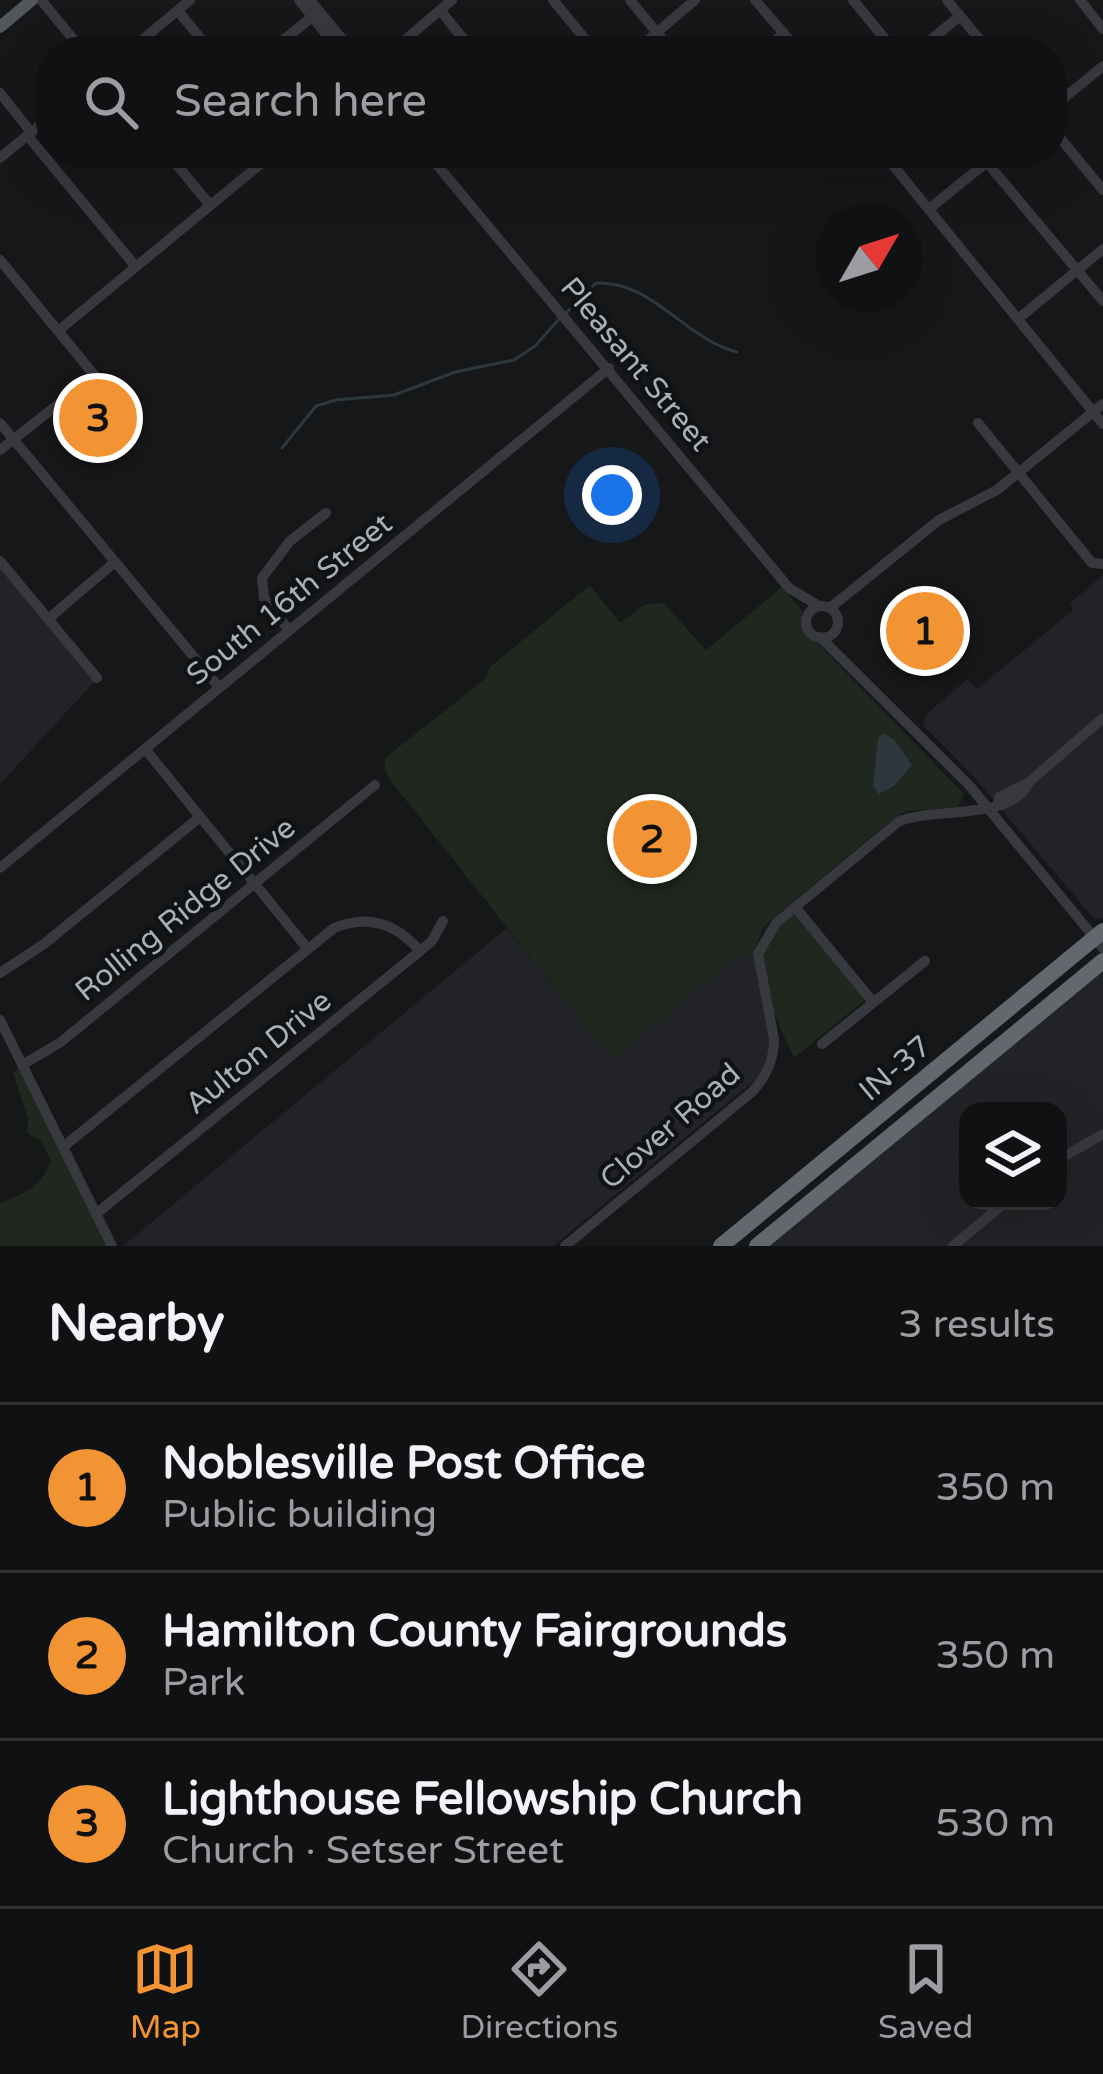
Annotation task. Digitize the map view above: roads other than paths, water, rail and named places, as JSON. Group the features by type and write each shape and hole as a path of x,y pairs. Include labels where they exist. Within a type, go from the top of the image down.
{"highway":[{"name":"IN-37","path":"721,1246 1100,939"},
{"name":"IN-37","path":"758,1246 1103,961"}],"main road":[{"path":"0,27 37,0"}],"street":[{"path":"37,0 69,36"},
{"path":"147,36 190,0"},
{"path":"299,0 327,36"},
{"path":"310,0 340,36"},
{"path":"410,36 452,0"},
{"path":"553,0 583,36"},
{"path":"630,0 660,36"},
{"path":"652,36 695,0"},
{"path":"755,0 786,36"},
{"path":"853,0 883,36"},
{"path":"1080,0 1103,28"},
{"path":"930,36 956,6 978,36"},
{"path":"178,10 199,36"},
{"path":"440,10 461,36"},
{"path":"288,36 312,16"},
{"path":"780,36 784,33"},
{"path":"1067,96 1103,66"},
{"path":"0,93 36,143"},
{"path":"0,158 36,128"},
{"path":"1067,146 1103,190"},
{"path":"56,168 136,267"},
{"path":"179,168 210,205"},
{"path":"58,331 256,168"},
{"name":"Pleasant Street","path":"443,168 795,593 825,615 839,645 865,680"},
{"path":"895,168 1018,319 1098,408 1103,424"},
{"path":"929,209 972,168"},
{"path":"991,168 1103,301"},
{"path":"1018,319 1103,249"},
{"path":"0,260 131,420"},
{"name":"South 16th Street","path":"0,868 609,368"},
{"path":"0,450 94,376"},
{"path":"820,637 825,615 862,581 938,520 986,498 1098,408"},
{"path":"0,423 218,686"},
{"path":"978,423 1099,564"},
{"path":"289,629 264,598 262,578 290,541 326,513"},
{"path":"0,561 97,678"},
{"path":"48,619 115,562"},
{"name":"Pleasant Street","path":"825,615 808,629 993,805 1100,939"},
{"path":"993,805 1018,797 1103,718"},
{"path":"145,749 307,948"},
{"name":"Rolling Ridge Drive","path":"22,1065 61,1042 375,785"},
{"name":"Clover Road","path":"566,1246 762,1081 771,1064 774,1039 758,954 767,934 904,819 953,815 993,805"},
{"path":"0,973 44,944 200,817"},
{"path":"795,907 874,1002"},
{"path":"63,1147 334,928 370,920 400,932 420,951"},
{"name":"Aulton Drive","path":"96,1214 432,941 443,921"},
{"path":"822,1044 925,961"},
{"path":"0,1020 112,1246"},
{"path":"1067,1155 1103,1134"},
{"path":"953,1246 996,1210"}],"waterway":[{"path":"567,312 596,283 616,285 652,300 701,336 737,352"},
{"path":"282,448 316,406 394,395 455,372 514,360 535,346 560,318"}],"place":[{"name":"Lighthouse Fellowship Church","path":"98,418"},
{"name":"Noblesville Post Office","path":"925,631"},
{"name":"Hamilton County Fairgrounds","path":"652,839"}]}
